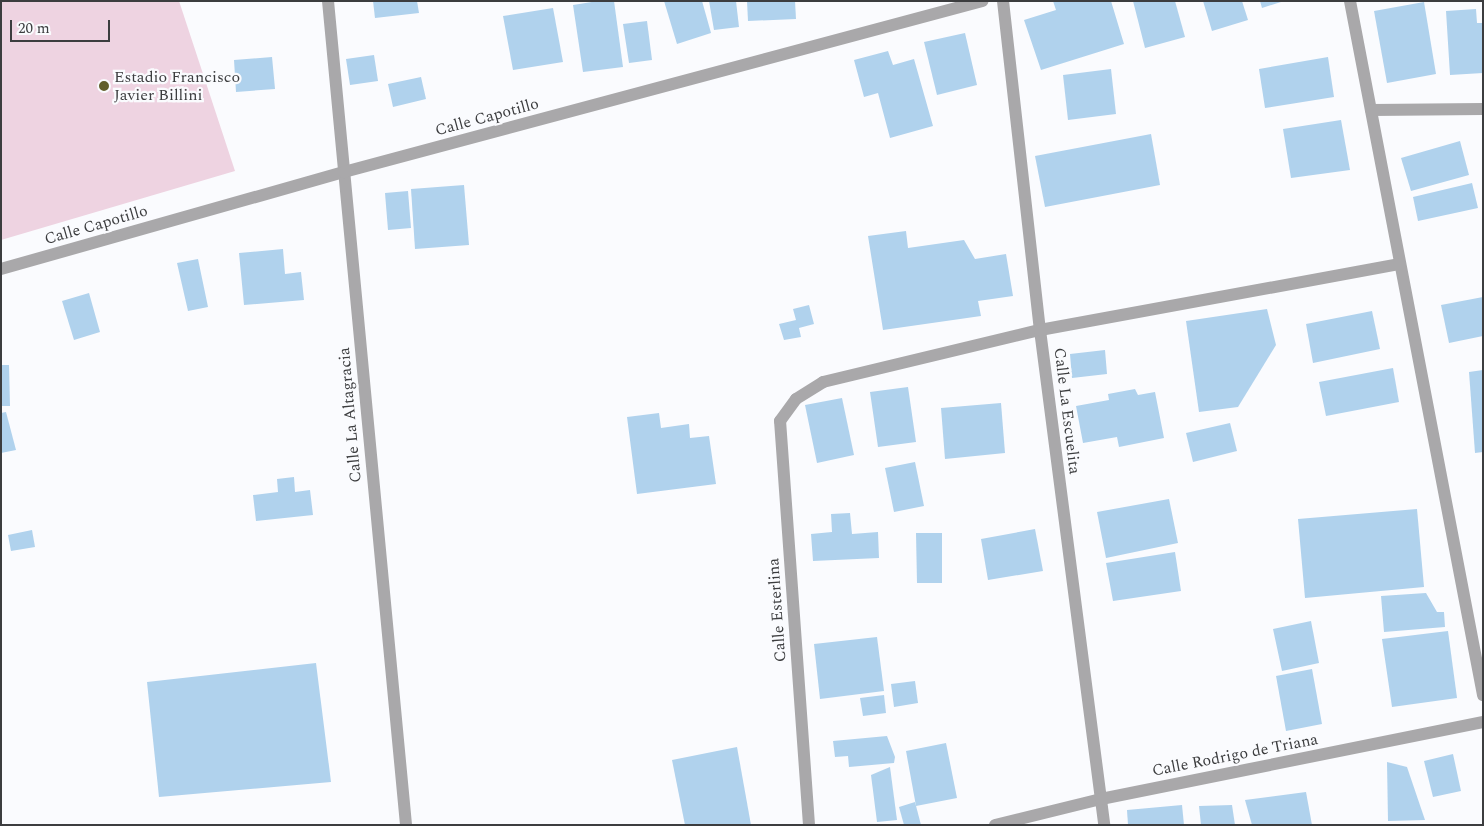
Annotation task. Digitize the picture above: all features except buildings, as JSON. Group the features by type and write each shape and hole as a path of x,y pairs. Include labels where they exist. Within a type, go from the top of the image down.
{"street":[{"name":"Calle La Altagracia","path":"328,1 406,825"},
{"name":"Calle Capotillo","path":"1,269 344,172 982,1"},
{"name":"Calle La Escuelita","path":"1003,1 1040,330 1104,825"},
{"path":"1350,1 1483,695"},
{"path":"1371,110 1483,110"},
{"path":"1040,330 1400,264"},
{"name":"Calle Esterlina","path":"809,825 780,421 796,399 823,382 1040,330"},
{"name":"Calle Rodrigo de Triana","path":"995,825 1101,799 1483,722"}],"shaded area":[{"name":"Estadio Francisco Javier Billini","path":"1,1 179,1 235,171 1,240"}],"place":[{"name":"Estadio Francisco Javier Billini","path":"104,86"}]}
